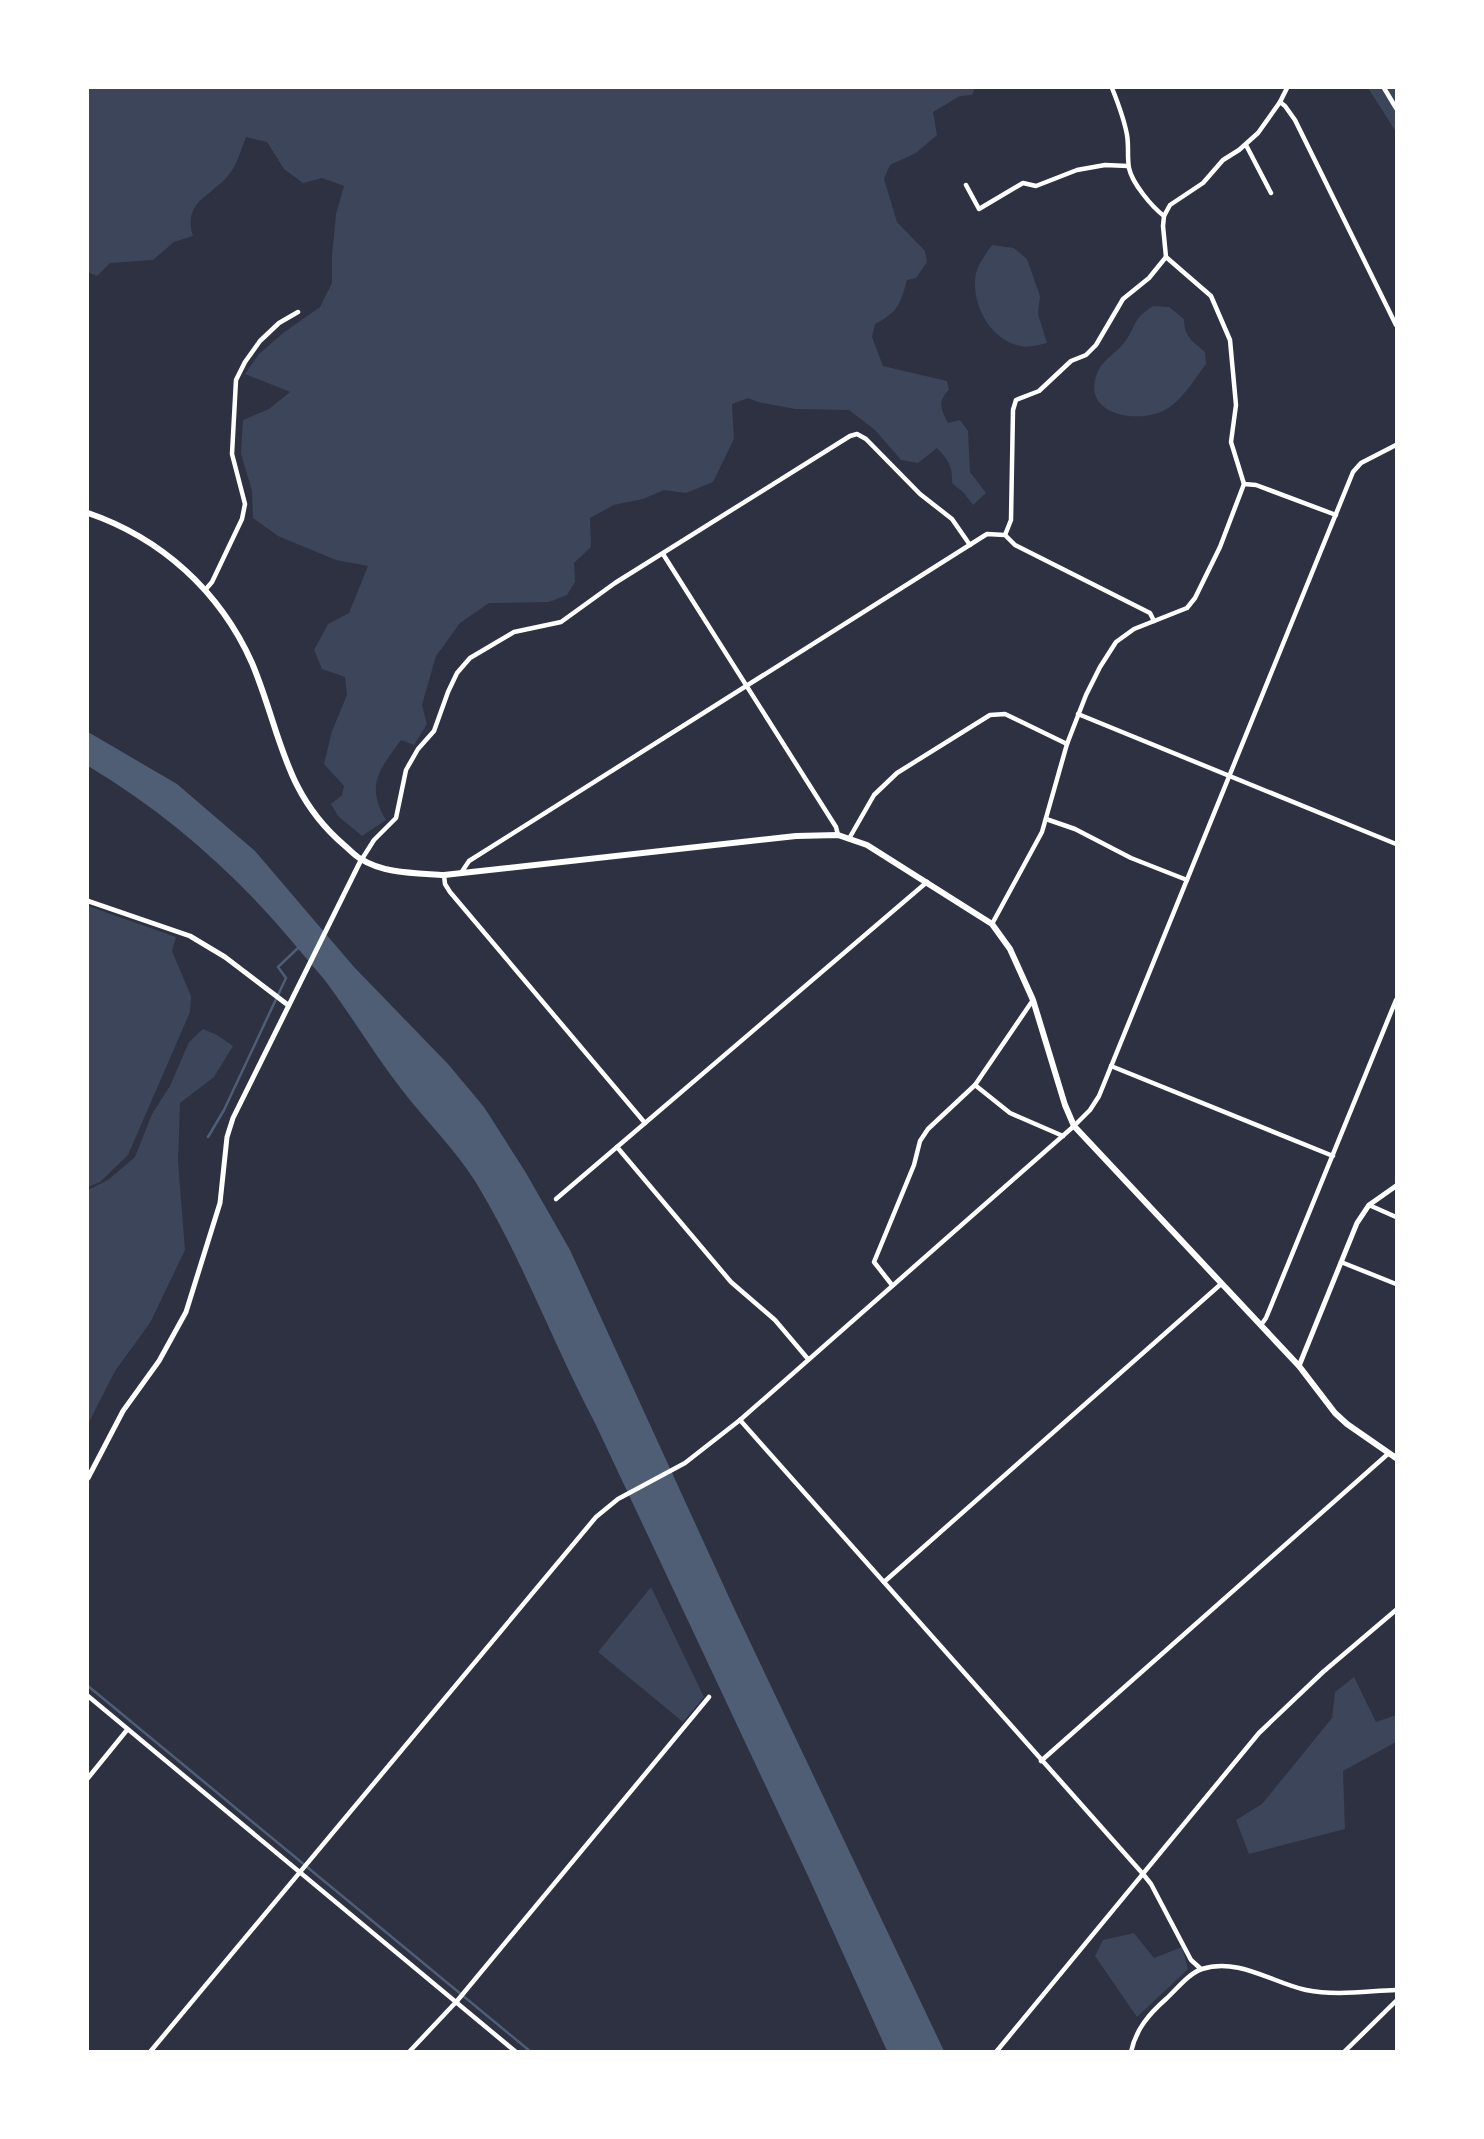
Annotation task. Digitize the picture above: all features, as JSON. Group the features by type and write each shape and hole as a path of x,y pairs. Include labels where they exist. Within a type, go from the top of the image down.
{"main road":[{"path":"88,513 148,540 178,562 206,589 227,618 251,662 293,780 310,809 328,831 361,860 402,872 444,875 796,836 838,835 867,845 992,924 1010,949 1033,1000 1074,1126 1299,1366 1335,1413 1396,1458"}],"street":[{"path":"1112,88 1128,135 1128,166 1150,205 1164,216"},
{"path":"992,924 1042,832 1067,744 1100,667 1116,642 1134,629 1188,608 1220,547 1244,484 1231,442 1236,405 1230,340 1211,296 1166,257 1164,216 1170,205 1203,183 1223,160 1258,134 1287,88"},
{"path":"1384,88 1396,108"},
{"path":"1280,102 1295,120 1396,325"},
{"path":"1246,145 1272,193"},
{"path":"965,185 979,209 1023,183 1037,186 1077,170 1105,165 1128,166"},
{"path":"1005,535 1011,520 1013,410 1017,400 1039,391 1071,362 1086,355 1096,345 1123,299 1149,278 1166,257"},
{"path":"206,589 212,582 242,519 245,505 232,454 236,380 260,341 279,323 298,312"},
{"path":"88,1478 123,1411 159,1361 186,1312 220,1203 227,1137 233,1118 361,860 374,840 396,818 406,770 418,749 434,732 457,673 470,659 514,632 561,622 581,606 857,434 866,439 920,495 951,519 970,545"},
{"path":"150,2052 596,1517 618,1499 680,1466 740,1420 1063,1136 1099,1096 1353,472 1361,463 1396,445"},
{"path":"1244,484 1256,485 1336,515"},
{"path":"461,873 469,861 988,534 1005,535 1015,545 1150,613 1154,621"},
{"path":"663,554 836,827 838,835"},
{"path":"850,838 874,795 897,773 990,715 1005,714 1067,744"},
{"path":"1078,714 1396,844"},
{"path":"1046,819 1075,829 1131,858 1187,880"},
{"path":"444,875 445,884 450,891 645,1123"},
{"path":"556,1199 927,882"},
{"path":"88,901 200,942 225,957 288,1005"},
{"path":"892,1285 874,1262 914,1166 920,1141 928,1129 975,1085 1033,1000"},
{"path":"1261,1326 1396,1000"},
{"path":"1111,1066 1333,1156"},
{"path":"975,1085 1010,1113 1063,1136"},
{"path":"617,1147 731,1282 775,1320 808,1359"},
{"path":"1299,1366 1357,1223 1369,1205 1396,1186"},
{"path":"1369,1205 1396,1217"},
{"path":"1341,1262 1396,1284"},
{"path":"884,1582 1221,1284"},
{"path":"740,1420 1143,1874 1151,1884 1191,1960 1201,1969"},
{"path":"1041,1761 1389,1453"},
{"path":"996,2052 1259,1733 1323,1672 1396,1610"},
{"path":"88,1696 516,2052"},
{"path":"410,2052 457,2001 709,1697"},
{"path":"88,1777 127,1730"},
{"path":"1131,2052 1134,2038 1152,2011 1201,1969 1240,1968 1304,1990 1332,1993 1396,1990"},
{"path":"1344,2052 1396,2001"}],"shaded area":[{"path":"88,88 975,88 972,95 960,96 933,112 937,135 916,153 890,165 884,179 897,222 925,251 927,262 916,278 907,280 897,307 889,316 875,324 872,337 883,366 947,381 949,390 941,405 948,423 960,420 968,431 970,472 986,493 973,505 952,483 949,464 937,448 918,463 901,460 875,430 849,410 795,409 748,398 732,404 734,439 713,482 686,493 664,490 643,499 614,505 590,518 591,547 574,563 575,582 567,595 549,602 489,603 460,623 436,656 422,705 427,724 414,745 401,740 381,769 376,787 380,808 386,820 362,836 338,816 331,804 342,795 344,786 324,764 332,731 347,695 345,677 322,669 314,650 328,624 349,613 368,566 336,560 278,536 253,518 252,491 241,454 243,420 269,409 290,392 245,374 259,354 320,307 332,283 336,214 344,186 322,178 303,183 284,169 267,142 246,137 236,164 227,177 196,205 191,223 193,236 174,242 153,260 110,263 97,276 88,272"},
{"path":"1368,88 1396,88 1396,132"},
{"path":"992,245 1014,248 1027,259 1040,296 1038,314 1047,343 1026,347 1009,342 991,328 984,318 976,296 976,273"},
{"path":"1153,306 1169,307 1184,319 1187,334 1205,352 1206,364 1185,392 1165,410 1146,416 1121,415 1101,405 1096,396 1094,385 1098,371 1124,343 1141,315"},
{"path":"88,732 177,784 255,851 354,967 448,1064 484,1107 570,1250 733,1606 944,2051 887,2051 809,1878 595,1423 508,1240 475,1181 393,1078 328,984 249,893 173,825 88,766"},
{"path":"88,906 176,937 172,951 191,996 190,1012 128,1155 100,1182 88,1187"},
{"path":"203,1029 233,1046 214,1077 180,1103 178,1161 185,1250 150,1323 115,1371 88,1424 88,1190 108,1180 135,1157 152,1114 170,1086 189,1042"},
{"path":"651,1587 704,1697 683,1722 598,1652"},
{"path":"1354,1677 1376,1722 1396,1715 1396,1742 1343,1771 1345,1829 1249,1854 1236,1820 1262,1804 1332,1718 1335,1692"},
{"path":"1134,1933 1154,1958 1182,1947 1188,1969 1137,2017 1095,1956 1103,1940"}],"waterway":[{"path":"208,1137 224,1110 286,978 278,967 298,948"},
{"path":"88,1686 531,2052"}]}
